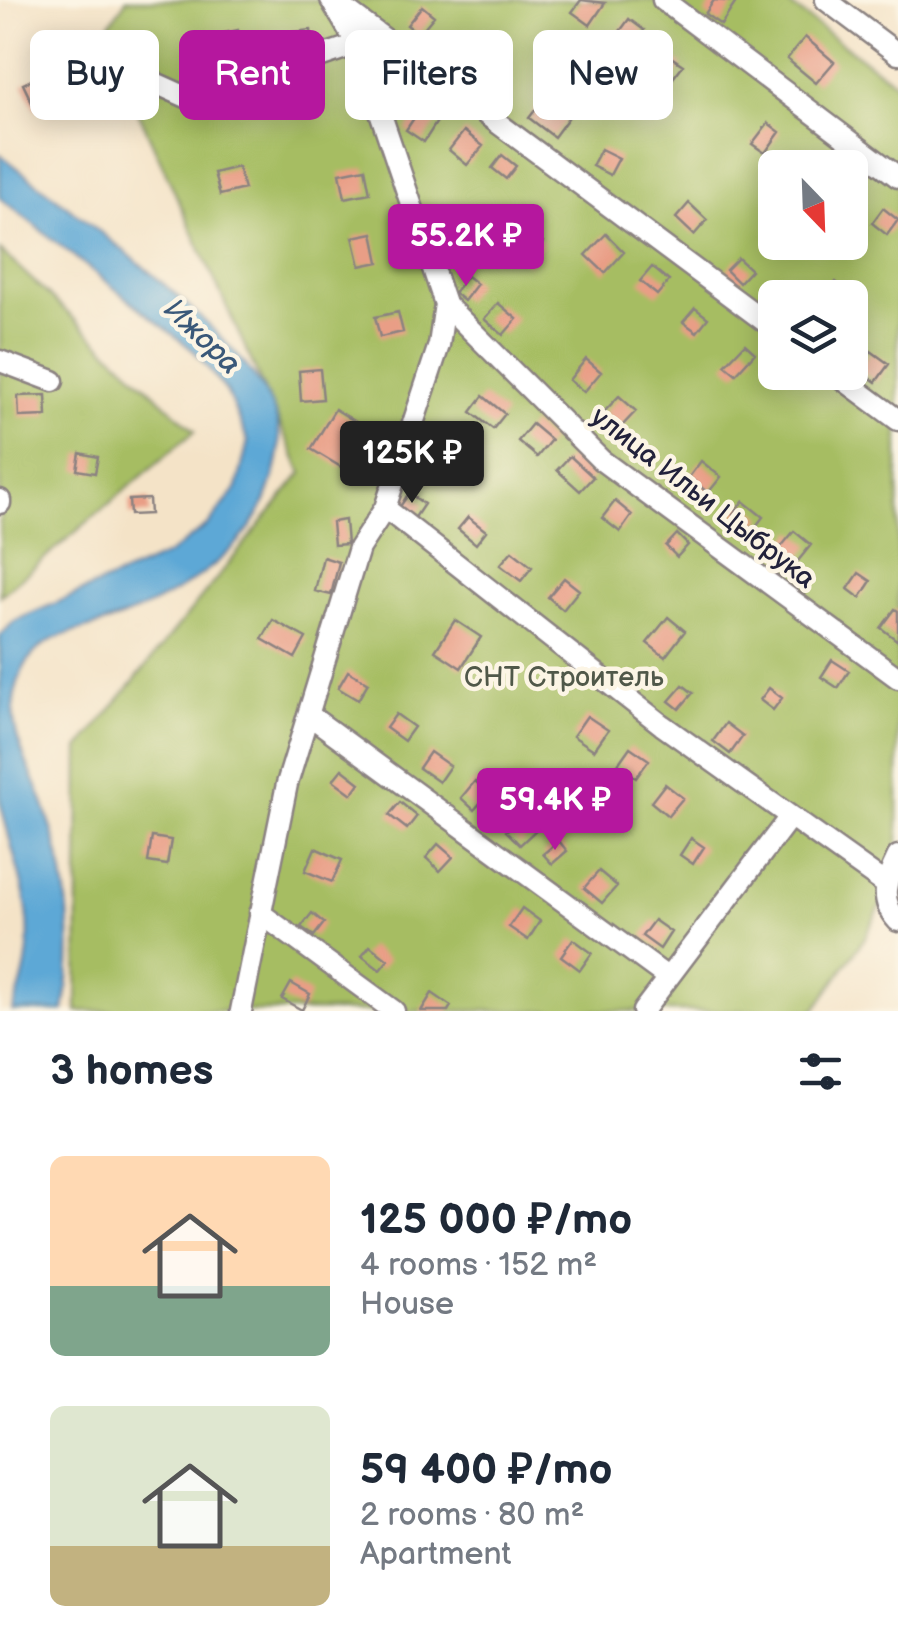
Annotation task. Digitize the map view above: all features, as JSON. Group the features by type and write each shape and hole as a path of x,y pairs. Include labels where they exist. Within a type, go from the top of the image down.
{"street":[{"path":"332,0 350,30"},
{"path":"332,0 758,316"},
{"path":"664,0 898,177"},
{"path":"826,0 898,54"},
{"path":"159,85 193,100 345,48"},
{"path":"241,1011 287,784 359,548 385,508 439,345 446,304 384,120"},
{"name":"улица Ильи Цыбрука","path":"446,304 602,460 898,678"},
{"path":"0,361 53,381"},
{"path":"858,390 898,420"},
{"path":"385,508 789,818 884,883"},
{"path":"309,715 667,977"},
{"path":"643,1011 789,818"},
{"path":"898,856 884,883 888,911 898,921"},
{"path":"260,914 394,1011"}],"green space":[{"name":"СНТ Строитель","path":"126,0 783,0 898,85 898,872 864,939 814,1011 77,1011 79,749 302,473 142,120 159,120 159,30 106,30"},
{"path":"0,250 195,431 0,596"}],"water":[{"name":"Ижора","path":"0,154 114,243 202,319 265,393 278,425 280,444 266,499 256,519 207,571 144,608 42,646 22,673 15,694 14,723 52,828 64,879 69,958 64,1011 12,1011 23,980 29,927 0,799 0,636 14,621 167,555 208,525 237,488 248,441 227,392 194,351 0,198"}],"building":[{"path":"581,0 605,3 590,25 572,12"},
{"path":"714,0 736,2 721,25 705,14"},
{"path":"422,6 434,16 422,30 407,25"},
{"path":"629,19 644,30 621,30"},
{"path":"805,37 834,62 816,83 787,59"},
{"path":"673,58 683,65 673,78"},
{"path":"30,81 30,99 23,84"},
{"path":"533,113 533,120 567,120 554,137 529,118"},
{"path":"413,120 438,120 424,142 406,130"},
{"path":"768,123 780,132 767,150 752,144"},
{"path":"464,131 483,146 467,165 449,150"},
{"path":"601,149 619,158 610,175 592,166"},
{"path":"502,155 516,166 506,179 492,168"},
{"path":"238,167 244,189 220,195 214,173"},
{"path":"365,168 370,193 345,198 340,173"},
{"path":"689,203 707,220 694,235 676,218"},
{"path":"883,208 898,220 887,235 872,223"},
{"path":"519,226 543,242 528,264 504,247"},
{"path":"373,233 379,262 360,266 353,237"},
{"path":"606,234 624,252 605,273 586,255"},
{"path":"738,258 751,270 739,283 726,270"},
{"path":"652,267 669,281 657,295 640,281"},
{"path":"467,276 477,284 464,301 454,293"},
{"path":"498,303 517,319 503,335 484,319"},
{"path":"695,308 708,318 697,332 683,322"},
{"path":"398,312 403,332 380,337 375,317"},
{"path":"745,344 755,353 736,374 725,365"},
{"path":"871,351 889,364 876,382 868,376"},
{"path":"586,359 601,372 584,392 569,380"},
{"path":"320,369 323,399 301,401 299,371"},
{"path":"46,395 47,416 19,417 18,396"},
{"path":"483,396 505,414 493,429 471,412"},
{"path":"619,396 636,411 620,428 603,413"},
{"path":"335,409 364,427 341,467 311,449"},
{"path":"532,424 551,440 537,457 518,441"},
{"path":"80,453 98,457 95,473 77,470"},
{"path":"570,456 593,477 580,491 557,470"},
{"path":"701,461 721,477 708,493 689,477"},
{"path":"409,493 424,504 414,519 399,508"},
{"path":"149,499 150,514 130,515 129,500"},
{"path":"615,501 632,515 620,532 602,518"},
{"path":"743,501 763,517 753,530 733,514"},
{"path":"468,517 486,531 476,544 458,529"},
{"path":"345,520 347,544 334,545 332,522"},
{"path":"794,531 811,545 793,567 776,553"},
{"path":"677,534 688,545 677,557 666,546"},
{"path":"512,551 532,567 521,581 500,565"},
{"path":"323,557 339,562 331,595 315,591"},
{"path":"859,573 871,581 860,598 848,589"},
{"path":"564,578 579,590 563,610 548,597"},
{"path":"895,609 898,611 898,641 881,628"},
{"path":"668,617 685,631 665,657 647,643"},
{"path":"273,620 306,638 295,658 262,639"},
{"path":"455,620 481,637 461,668 435,651"},
{"path":"832,660 849,671 838,688 821,677"},
{"path":"348,671 368,683 358,700 338,688"},
{"path":"683,685 693,693 679,709 669,701"},
{"path":"769,688 782,698 773,710 760,700"},
{"path":"396,714 414,727 404,741 386,728"},
{"path":"587,716 608,730 594,750 573,736"},
{"path":"726,723 743,736 730,754 713,741"},
{"path":"630,747 649,760 636,778 618,764"},
{"path":"430,752 450,766 439,782 419,768"},
{"path":"342,769 360,783 352,794 333,780"},
{"path":"475,781 489,793 474,810 461,798"},
{"path":"665,784 683,798 668,816 651,802"},
{"path":"400,802 417,816 407,829 389,815"},
{"path":"523,815 537,829 520,845 506,831"},
{"path":"152,837 171,840 167,865 148,862"},
{"path":"691,838 704,847 693,864 680,855"},
{"path":"559,841 567,851 552,864 543,854"},
{"path":"438,844 453,857 440,871 426,858"},
{"path":"315,848 342,860 332,882 305,871"},
{"path":"599,871 617,886 602,903 584,888"},
{"path":"522,908 540,921 528,940 509,927"},
{"path":"312,913 324,923 314,936 301,927"},
{"path":"654,920 671,932 660,949 642,936"},
{"path":"573,939 592,953 580,970 561,956"},
{"path":"370,946 388,960 380,970 362,956"},
{"path":"291,983 310,994 302,1010 282,999"},
{"path":"432,993 451,1006 448,1011 421,1011"}]}
